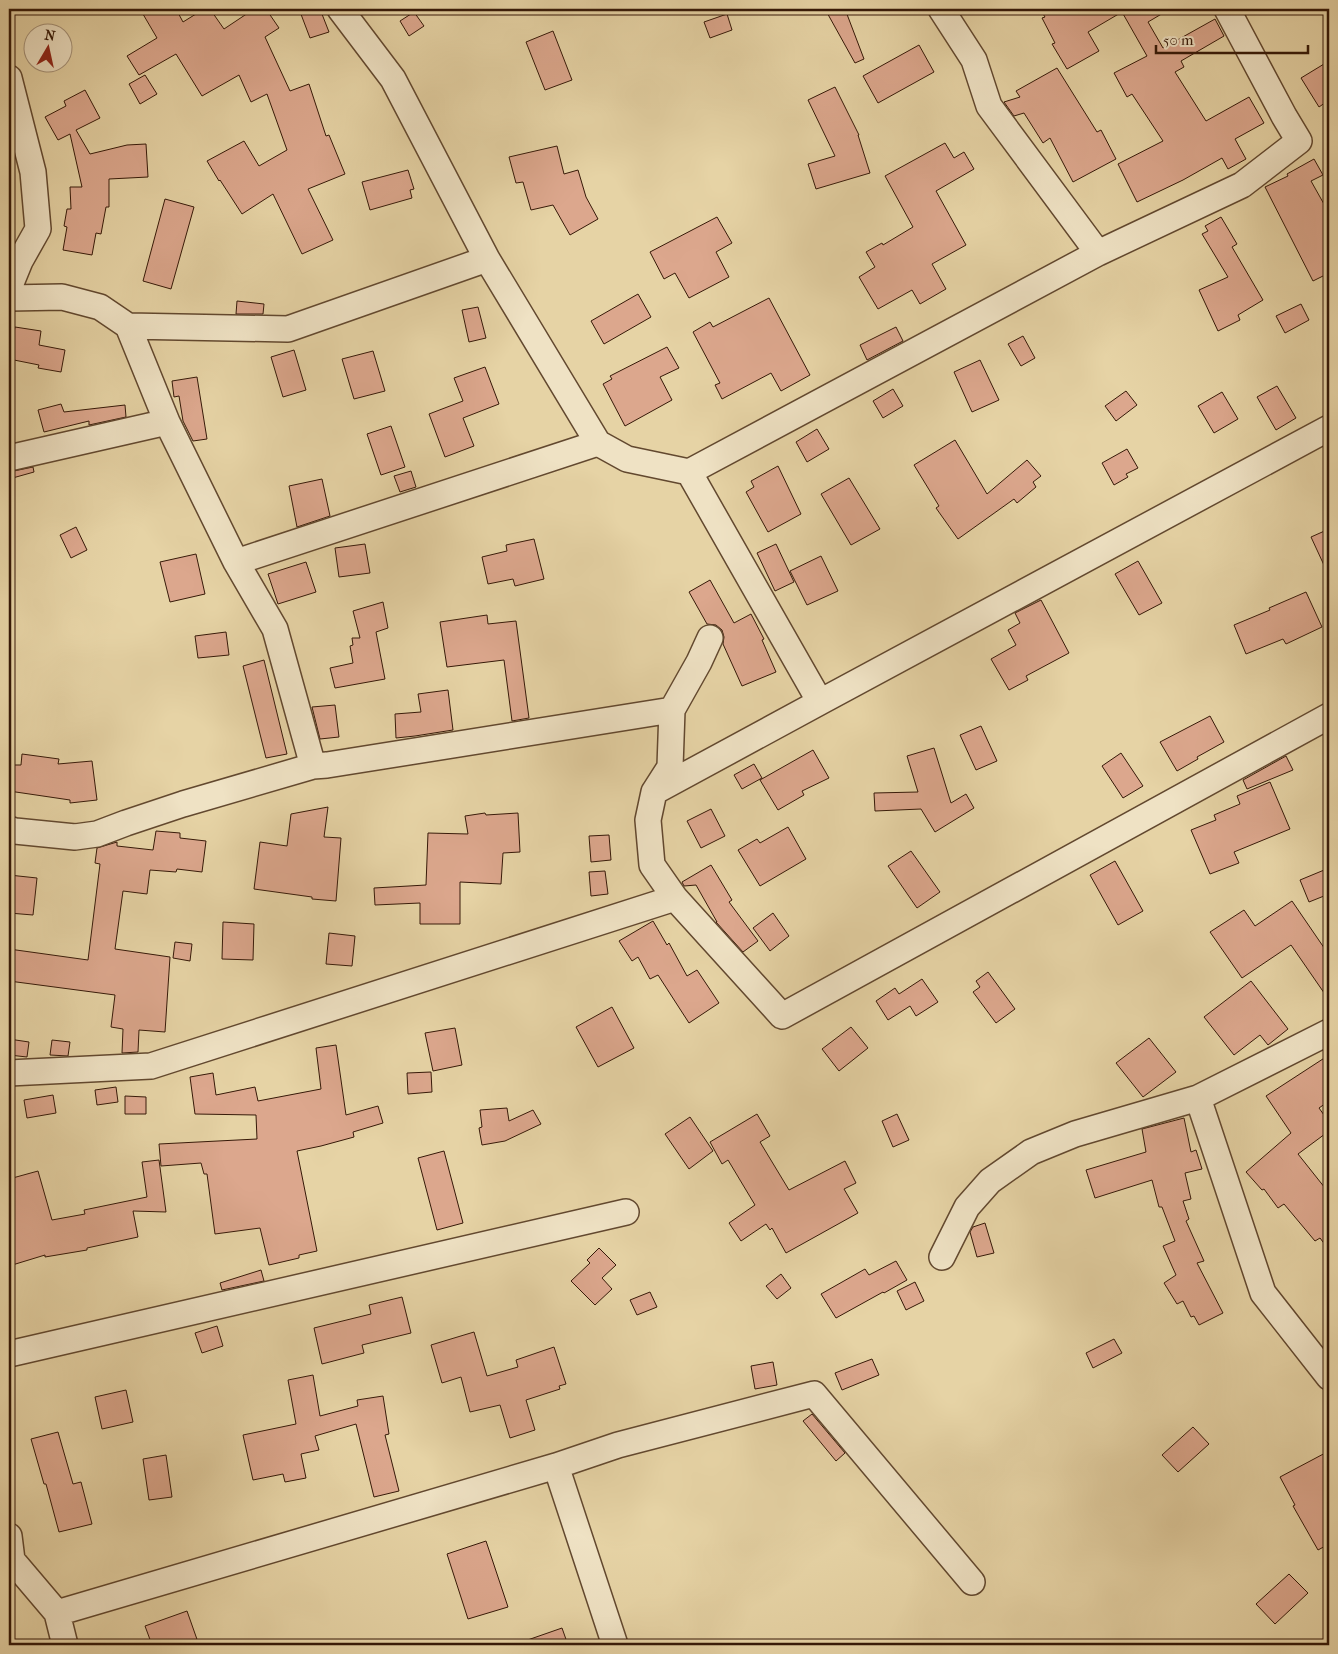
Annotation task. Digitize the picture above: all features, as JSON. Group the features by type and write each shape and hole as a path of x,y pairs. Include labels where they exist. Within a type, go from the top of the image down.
{"street":[{"path":"340,9 393,79 487,259 598,443 627,459 689,472 1098,253 1242,185 1299,141 1228,9"},
{"path":"941,9 974,60 989,106 1098,253"},
{"path":"9,78 33,172 38,229 20,261 9,288"},
{"path":"9,298 62,297 100,307 128,326 288,329 487,259"},
{"path":"128,326 167,422 236,562 275,628 312,766"},
{"path":"9,458 167,422"},
{"path":"654,792 1329,428"},
{"path":"236,562 598,443"},
{"path":"689,472 820,702"},
{"path":"710,638 672,710 670,767 654,792 648,820 652,865 675,898 782,1016 1329,716"},
{"path":"9,829 75,837 97,834 183,804 312,766 337,764 672,710"},
{"path":"9,1073 151,1066 675,898"},
{"path":"942,1257 967,1207 990,1181 1031,1152 1075,1134 1198,1098 1329,1032"},
{"path":"1198,1098 1263,1294 1329,1377"},
{"path":"9,1354 626,1212"},
{"path":"57,1613 556,1466 618,1445 814,1394 972,1582"},
{"path":"556,1466 615,1645"},
{"path":"9,1536 12,1560 57,1613 64,1645"}],"building":[{"path":"140,9 176,9 183,22 204,9 210,9 224,29 254,9 266,9 279,28 265,37 290,91 309,84 326,136 329,135 345,174 308,189 333,240 302,254 273,194 242,214 207,161 244,141 259,166 287,150 267,94 251,102 239,75 202,96 176,54 139,75 127,56 157,38"},
{"path":"299,9 320,9 329,32 310,38"},
{"path":"825,9 845,9 864,59 855,63"},
{"path":"1040,9 1170,9 1148,22 1163,48 1215,19 1224,36 1181,61 1184,67 1175,72 1206,121 1249,97 1264,123 1235,139 1246,159 1228,169 1222,158 1183,180 1137,202 1118,164 1163,141 1132,94 1127,97 1114,73 1147,56 1122,12 1088,32 1099,51 1067,69 1052,44 1055,43 1042,18 1045,17"},
{"path":"414,12 424,26 409,36 400,21"},
{"path":"727,14 732,30 710,38 704,22"},
{"path":"553,31 572,80 545,90 526,42"},
{"path":"919,45 934,72 878,103 863,76"},
{"path":"1324,64 1329,73 1329,100 1319,107 1301,78"},
{"path":"1057,68 1097,132 1101,130 1116,159 1073,182 1050,138 1043,143 1024,113 1014,116 1004,102 1020,97 1016,91"},
{"path":"145,75 157,94 140,104 129,84"},
{"path":"835,87 859,135 870,173 816,189 808,164 835,156 808,100"},
{"path":"85,90 100,118 76,130 90,154 127,145 146,144 148,177 109,179 109,207 106,207 101,234 96,233 92,255 63,250 67,227 64,226 67,209 71,209 70,187 82,187 70,134 58,140 45,117 66,106 64,101"},
{"path":"945,143 954,158 964,152 974,169 936,191 966,245 932,264 946,289 920,304 912,290 878,309 859,277 875,267 866,252 882,243 883,245 913,227 885,176"},
{"path":"557,146 564,174 578,170 586,197 598,219 570,235 553,205 531,210 523,182 516,183 509,157"},
{"path":"1314,159 1323,175 1311,181 1329,213 1329,273 1313,281 1265,187 1288,176 1287,174"},
{"path":"408,170 414,189 410,190 412,198 370,210 362,182"},
{"path":"165,199 194,207 171,289 143,281"},
{"path":"717,217 732,243 716,252 729,277 689,298 675,273 664,279 650,252"},
{"path":"1221,217 1237,244 1232,247 1263,300 1238,315 1240,320 1218,331 1199,290 1228,277 1202,234 1208,231 1205,226"},
{"path":"638,294 651,317 604,344 591,321"},
{"path":"769,298 810,375 781,391 771,373 722,399 715,385 720,383 693,332 710,322 713,327"},
{"path":"237,301 264,304 263,314 236,314"},
{"path":"1301,304 1309,320 1285,333 1276,316"},
{"path":"478,307 486,338 469,342 462,310"},
{"path":"15,327 41,331 39,345 65,350 61,372 38,368 39,365 9,359"},
{"path":"896,327 903,341 867,360 860,345"},
{"path":"1023,336 1035,358 1021,366 1008,344"},
{"path":"667,347 679,368 660,377 672,400 625,426 603,384 612,379 610,376"},
{"path":"294,350 306,390 283,397 271,357"},
{"path":"373,351 385,391 354,399 342,359"},
{"path":"980,360 999,400 972,412 954,372"},
{"path":"485,367 499,404 463,418 474,446 445,457 429,414 463,401 454,378"},
{"path":"197,377 207,439 193,441 183,421 179,396 174,397 172,381"},
{"path":"1277,386 1296,418 1276,430 1257,397"},
{"path":"893,389 903,406 883,418 873,401"},
{"path":"1126,391 1137,405 1116,421 1105,406"},
{"path":"1222,392 1238,419 1214,433 1198,406"},
{"path":"61,404 64,412 125,405 126,417 89,425 89,421 44,432 38,410"},
{"path":"391,426 405,467 381,475 367,434"},
{"path":"817,429 829,449 807,462 796,442"},
{"path":"955,440 987,494 1027,460 1041,476 1033,482 1036,487 1017,503 1014,499 958,539 936,508 939,506 914,465"},
{"path":"1127,449 1138,468 1126,474 1128,477 1114,485 1102,463"},
{"path":"778,466 801,514 768,532 746,492 754,487 751,481"},
{"path":"33,467 34,472 9,479 9,472"},
{"path":"411,471 416,487 400,492 394,476"},
{"path":"849,478 880,529 851,545 821,494"},
{"path":"322,479 330,516 297,527 289,486"},
{"path":"76,527 87,550 71,558 60,535"},
{"path":"1329,529 1329,576 1311,537"},
{"path":"534,539 544,579 515,586 513,579 488,584 482,557 507,551 506,545"},
{"path":"365,544 370,573 339,577 335,548"},
{"path":"776,544 794,582 775,591 757,553"},
{"path":"196,554 205,594 170,602 160,562"},
{"path":"821,556 838,591 807,605 790,571"},
{"path":"1138,561 1162,603 1139,615 1115,574"},
{"path":"306,562 316,592 278,604 268,574"},
{"path":"710,580 734,623 751,614 764,639 762,640 776,672 742,686 723,644 722,630 716,625 707,624 689,592"},
{"path":"1306,592 1322,627 1286,644 1283,639 1246,654 1234,625"},
{"path":"1041,600 1069,653 1026,676 1028,680 1009,690 991,659 1016,645 1008,630 1020,623 1015,613"},
{"path":"383,602 388,628 376,632 385,679 335,688 330,668 353,663 350,646 353,645 352,638 360,638 353,611"},
{"path":"487,615 488,624 516,621 529,718 512,721 504,660 447,667 440,622"},
{"path":"226,632 229,655 198,658 195,636"},
{"path":"264,660 287,754 266,758 243,666"},
{"path":"448,690 453,730 396,738 395,714 421,712 418,694"},
{"path":"335,705 339,737 320,739 312,707"},
{"path":"1210,716 1224,742 1177,771 1160,742"},
{"path":"981,726 997,761 976,770 960,735"},
{"path":"934,748 951,803 966,794 974,808 935,832 921,809 875,811 874,793 918,792 907,756"},
{"path":"813,750 829,778 802,791 804,795 778,810 760,780"},
{"path":"1121,753 1143,786 1123,798 1102,766"},
{"path":"22,754 59,759 58,764 92,761 97,800 70,803 70,800 9,791 9,765 21,765"},
{"path":"1286,756 1293,770 1247,789 1243,780"},
{"path":"754,764 762,778 742,789 734,775"},
{"path":"1270,782 1290,829 1234,852 1239,863 1210,874 1191,830 1216,820 1214,815 1240,804 1237,796"},
{"path":"328,807 324,837 341,838 336,901 254,889 260,842 287,846 291,814"},
{"path":"711,809 725,836 701,848 687,821"},
{"path":"485,813 486,815 518,813 520,852 503,853 501,884 460,882 460,924 420,924 420,903 375,905 374,888 426,885 428,833 468,834 465,816"},
{"path":"788,827 806,859 760,886 738,850 757,839 760,843"},
{"path":"156,831 180,833 180,838 206,841 202,872 177,869 176,872 150,870 147,894 123,891 115,949 170,957 165,1032 139,1030 138,1052 122,1053 123,1029 111,1027 115,995 9,981 9,949 88,960 100,864 95,863 97,848 117,842 117,846 153,850"},
{"path":"609,835 611,860 591,862 589,836"},
{"path":"911,851 940,892 917,908 888,866"},
{"path":"1115,861 1143,911 1118,925 1090,875"},
{"path":"711,865 732,900 729,902 758,941 743,952 716,922 696,885 684,886 682,882"},
{"path":"1329,868 1329,894 1309,902 1300,880"},
{"path":"605,871 608,894 591,896 589,872"},
{"path":"9,875 37,878 33,915 9,913"},
{"path":"1292,901 1329,955 1329,1000 1291,945 1242,978 1210,932 1244,910 1255,926"},
{"path":"773,913 789,936 770,951 753,928"},
{"path":"653,921 667,945 669,943 687,976 697,970 719,1003 689,1023 658,975 650,979 638,957 632,961 619,941"},
{"path":"223,922 254,924 253,960 222,959"},
{"path":"329,933 355,936 352,966 326,964"},
{"path":"175,942 192,944 190,961 173,958"},
{"path":"988,972 1015,1009 996,1023 973,992 980,987 976,981"},
{"path":"922,979 938,1002 916,1016 910,1006 888,1020 876,1001 895,988 899,994"},
{"path":"1251,981 1288,1029 1268,1045 1260,1035 1234,1055 1204,1017"},
{"path":"612,1007 634,1048 598,1067 576,1027"},
{"path":"851,1027 868,1048 839,1071 822,1049"},
{"path":"455,1028 462,1065 433,1071 425,1033"},
{"path":"1149,1038 1176,1072 1143,1097 1116,1063"},
{"path":"9,1039 29,1042 27,1057 9,1055"},
{"path":"52,1040 70,1042 68,1056 50,1055"},
{"path":"336,1045 346,1115 378,1106 383,1123 353,1132 354,1137 297,1151 317,1251 299,1255 299,1258 269,1265 260,1228 215,1234 207,1174 204,1174 201,1163 161,1166 159,1144 257,1139 256,1115 195,1114 190,1077 213,1073 216,1095 255,1087 258,1101 321,1089 316,1048"},
{"path":"1329,1055 1329,1101 1319,1108 1329,1122 1329,1131 1298,1154 1329,1193 1329,1250 1320,1238 1315,1241 1284,1204 1278,1208 1264,1189 1262,1190 1246,1172 1291,1133 1266,1096"},
{"path":"431,1072 432,1092 408,1094 407,1073"},
{"path":"116,1087 118,1102 97,1105 95,1090"},
{"path":"53,1095 56,1113 27,1118 24,1100"},
{"path":"125,1096 146,1097 146,1114 125,1114"},
{"path":"507,1108 509,1121 533,1110 541,1124 505,1141 482,1145 479,1128 482,1127 480,1110"},
{"path":"757,1114 770,1136 760,1142 789,1190 845,1161 856,1183 844,1189 858,1213 786,1253 772,1228 770,1230 766,1224 741,1241 729,1223 755,1205 728,1160 722,1164 710,1142"},
{"path":"897,1114 909,1140 893,1147 882,1121"},
{"path":"690,1117 713,1151 689,1169 665,1134"},
{"path":"1184,1118 1191,1152 1196,1150 1202,1169 1185,1173 1191,1199 1183,1201 1189,1219 1186,1221 1204,1261 1197,1263 1223,1313 1199,1325 1194,1316 1191,1317 1183,1301 1177,1304 1164,1283 1176,1275 1163,1246 1175,1241 1162,1207 1159,1207 1152,1180 1095,1198 1086,1170 1146,1152 1142,1129"},
{"path":"444,1151 463,1223 437,1230 418,1158"},
{"path":"159,1160 166,1212 133,1211 138,1237 87,1248 87,1250 45,1257 45,1255 9,1266 9,1179 38,1171 52,1220 85,1214 84,1210 147,1197 142,1162"},
{"path":"985,1223 994,1253 977,1257 970,1232 973,1227"},
{"path":"599,1248 616,1265 602,1278 612,1289 595,1305 571,1281 590,1263 587,1260"},
{"path":"896,1261 907,1280 836,1318 821,1294 865,1269 869,1275"},
{"path":"261,1270 264,1281 222,1290 220,1283"},
{"path":"781,1274 791,1288 777,1299 766,1286"},
{"path":"915,1282 924,1301 906,1310 897,1291"},
{"path":"650,1292 657,1307 637,1315 630,1300"},
{"path":"402,1297 411,1333 362,1345 364,1353 322,1364 314,1328 371,1314 369,1305"},
{"path":"217,1326 223,1346 202,1353 195,1333"},
{"path":"474,1332 487,1376 518,1367 516,1360 554,1347 566,1384 559,1386 560,1389 526,1400 535,1430 510,1438 500,1405 470,1412 461,1377 442,1383 431,1345"},
{"path":"1114,1339 1122,1353 1093,1368 1086,1353"},
{"path":"872,1359 879,1375 842,1390 835,1373"},
{"path":"773,1362 777,1385 755,1389 751,1366"},
{"path":"313,1375 320,1416 358,1406 357,1400 383,1396 389,1434 385,1435 399,1491 374,1497 356,1424 315,1436 319,1450 301,1454 306,1478 285,1482 283,1474 253,1480 243,1435 296,1424 288,1380"},
{"path":"126,1390 133,1422 102,1429 95,1397"},
{"path":"812,1414 845,1453 836,1461 803,1421"},
{"path":"1193,1427 1209,1444 1178,1472 1162,1455"},
{"path":"58,1432 73,1484 81,1482 92,1524 59,1532 31,1439"},
{"path":"1329,1451 1329,1544 1318,1550 1293,1506 1295,1505 1280,1477"},
{"path":"166,1455 172,1497 149,1500 143,1459"},
{"path":"486,1541 508,1607 468,1619 447,1554"},
{"path":"1289,1574 1308,1593 1275,1624 1256,1604"},
{"path":"187,1611 199,1645 152,1645 145,1626"},
{"path":"562,1628 568,1645 519,1645 519,1643"}]}
